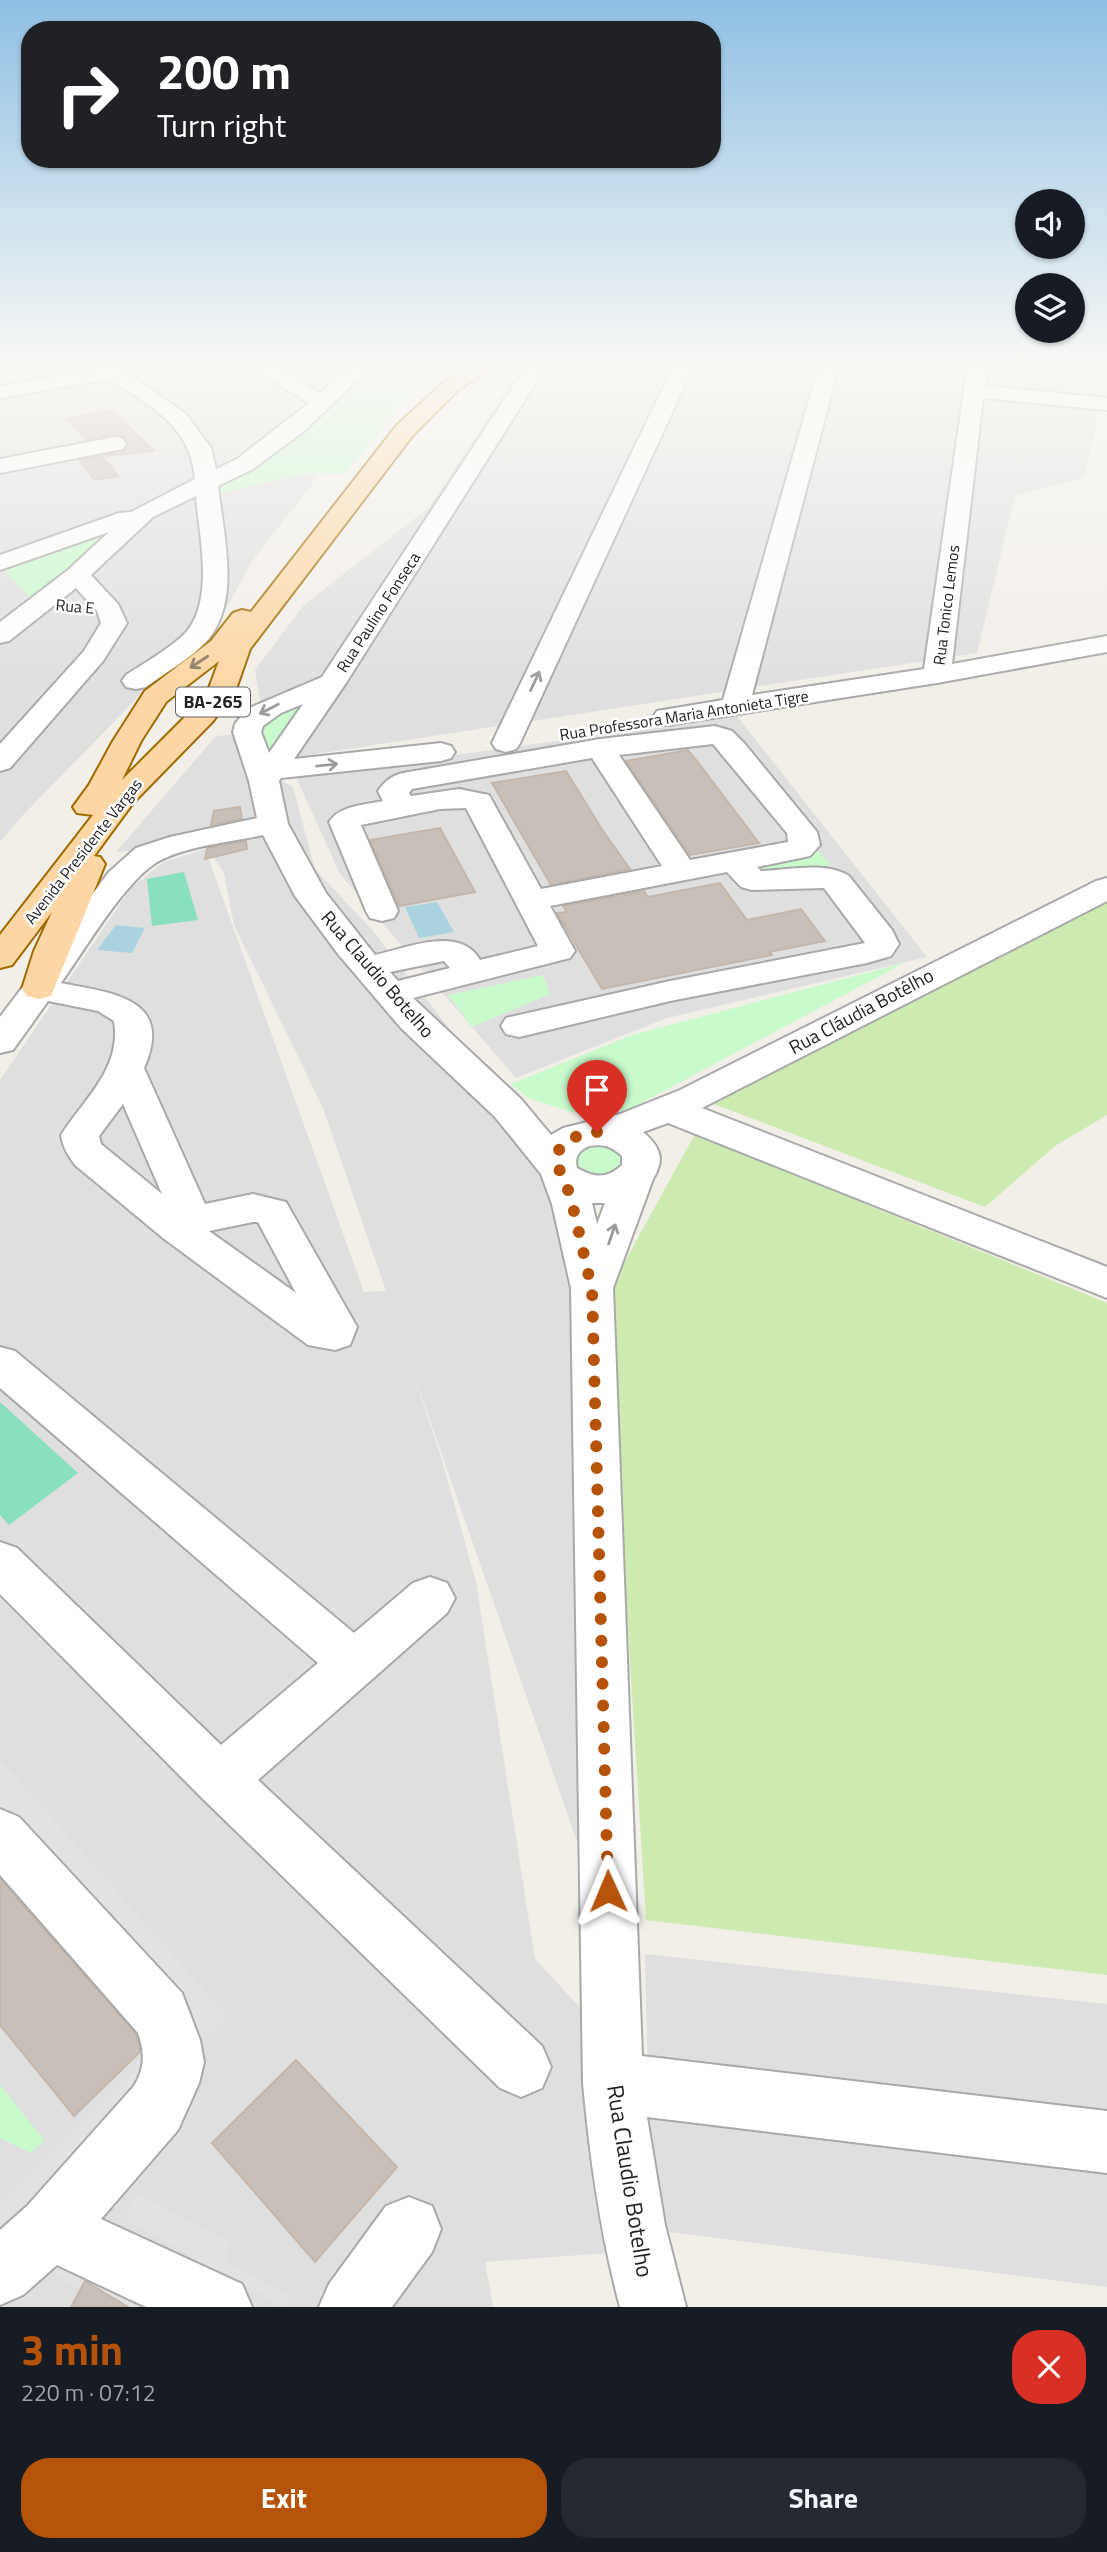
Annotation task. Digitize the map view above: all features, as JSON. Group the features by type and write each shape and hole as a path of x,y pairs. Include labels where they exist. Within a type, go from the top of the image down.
{"main road":[{"name":"Avenida Presidente Vargas","path":"0,919 103,788 143,714 165,688 220,647 355,473"},
{"name":"Avenida Presidente Vargas","path":"0,958 108,814 130,788 203,715 222,689 237,648 372,473"},
{"path":"127,741 151,719 174,718 184,723 170,749"},
{"path":"39,989 51,951 108,814"}],"street":[{"path":"136,681 196,637 209,617 213,602 214,572 205,473"},
{"path":"0,635 14,597 145,512 205,488 231,473"},
{"name":"Rua Paulino Fonseca","path":"332,683 271,707 257,715 249,724 247,733 265,774 332,683 468,473"},
{"path":"506,743 633,473"},
{"path":"735,706 799,473"},
{"name":"Rua Tonico Lemos","path":"937,675 963,473"},
{"path":"205,488 264,477"},
{"path":"14,597 77,575 145,512"},
{"path":"0,762 94,655 114,623 109,609 77,575"},
{"name":"Rua E","path":"14,597 109,609"},
{"name":"Rua Professora Maria Antonieta Tigre","path":"265,774 506,743 937,675 1107,644"},
{"path":"94,655 109,669 136,681 165,688"},
{"path":"401,807 393,791 403,782 600,748 701,735 722,737 802,832 804,845 780,853 532,900"},
{"path":"600,748 682,872"},
{"name":"Rua Claudio Botelho","path":"265,774 272,824 311,896 413,1020 508,1108 562,1175 592,1288 631,2085 626,2175 644,2278 653,2307"},
{"path":"382,911 344,822 355,816 401,807 469,798 478,802 566,965 471,974 390,993"},
{"path":"0,1042 120,879 147,855 181,844 272,824"},
{"path":"519,1026 670,991 867,953 879,949 882,944 880,937 838,883 831,878 752,880 735,862"},
{"name":"Rua Cláudia Botêlho","path":"592,1288 637,1174 689,1107 936,972 1107,888"},
{"path":"368,967 447,950 461,956 471,974"},
{"path":"39,989 109,1003 131,1016 135,1029 127,1069 80,1135 82,1147 89,1156 185,1225 127,1069"},
{"path":"689,1107 1107,1283"},
{"path":"508,1108 600,1132 629,1141 638,1149 642,1158 637,1174 618,1188 597,1191 578,1186 562,1175 556,1161 559,1150 568,1141 581,1135 600,1132 689,1107 1107,1267"},
{"path":"0,1363 355,1664"},
{"path":"0,1562 220,1780 521,2067"},
{"path":"220,1780 430,1598"},
{"path":"0,1835 161,2014 172,2042 175,2063 170,2087 156,2108 50,2229 0,2272"},
{"path":"631,2085 1107,2142"},
{"path":"50,2229 219,2307"},
{"path":"352,2307 409,2229"}],"shaded area":[{"path":"0,473 214,473 205,481 317,473 313,483 253,560 228,605 23,815 0,842"},
{"path":"451,473 1085,473 1084,478 1015,496 977,653 270,761 255,670 304,605 429,507"},
{"path":"737,716 927,957 667,1018 516,1078 340,874 296,777"},
{"path":"242,734 271,774 293,787 315,869 373,931 566,1178 611,1939 409,1360 441,1457 476,1582 535,1959 587,2015 609,2253 485,2262 493,2307 0,2307 0,1080 131,888 164,862 205,849 364,1292 386,1291 323,1108 234,925 224,873 205,844 116,852 216,736"},
{"path":"0,1759 227,2016 203,2041 0,1812"},
{"path":"645,1954 1107,2004 1107,2287 669,2232 649,2135"},
{"path":"139,2066 154,2090 0,2240 0,2202"},
{"path":"136,2193 230,2242 225,2260 290,2296 283,2307 125,2219"},
{"path":"71,2242 188,2307 114,2307 53,2274"}],"green space":[{"path":"237,473 346,473 307,473 217,494 215,485"},
{"path":"123,523 34,603 2,567 40,556"},
{"path":"314,691 263,762 252,723"},
{"path":"818,851 831,865 763,878 752,863"},
{"path":"184,872 198,920 152,926 147,879"},
{"path":"1107,899 1107,1115 1055,1146 985,1207 714,1104"},
{"path":"904,963 628,1110 571,1112 528,1098 511,1084 632,1035"},
{"path":"543,975 550,994 472,1027 448,995"},
{"path":"695,1134 1107,1303 1107,1975 646,1920 607,1294"},
{"path":"612,1138 630,1166 605,1180 573,1171 571,1143"},
{"path":"0,1402 78,1473 9,1525 0,1515"},
{"path":"0,2085 44,2140 31,2153 0,2138"}],"water":[{"path":"437,902 454,932 419,938 405,907"},
{"path":"116,925 145,928 132,953 97,950"}],"building":[{"path":"89,473 115,473 118,476 95,480"},
{"path":"688,750 759,843 690,855 626,761"},
{"path":"566,771 630,869 551,885 492,783"},
{"path":"240,807 242,819 211,825 214,811"},
{"path":"440,828 475,892 399,906 370,840"},
{"path":"246,841 247,849 205,859 207,848"},
{"path":"720,883 747,920 801,909 825,941 769,952 772,955 602,989 557,913 567,912 563,906 644,891 648,897"},
{"path":"0,1879 136,2034 140,2052 74,2116 0,2025"},
{"path":"296,2060 397,2167 315,2262 212,2143"},
{"path":"85,2281 128,2307 71,2307"}],"route":[{"path":"597,1132 568,1141 559,1150 556,1161 572,1204 592,1288 608,1891"}]}
